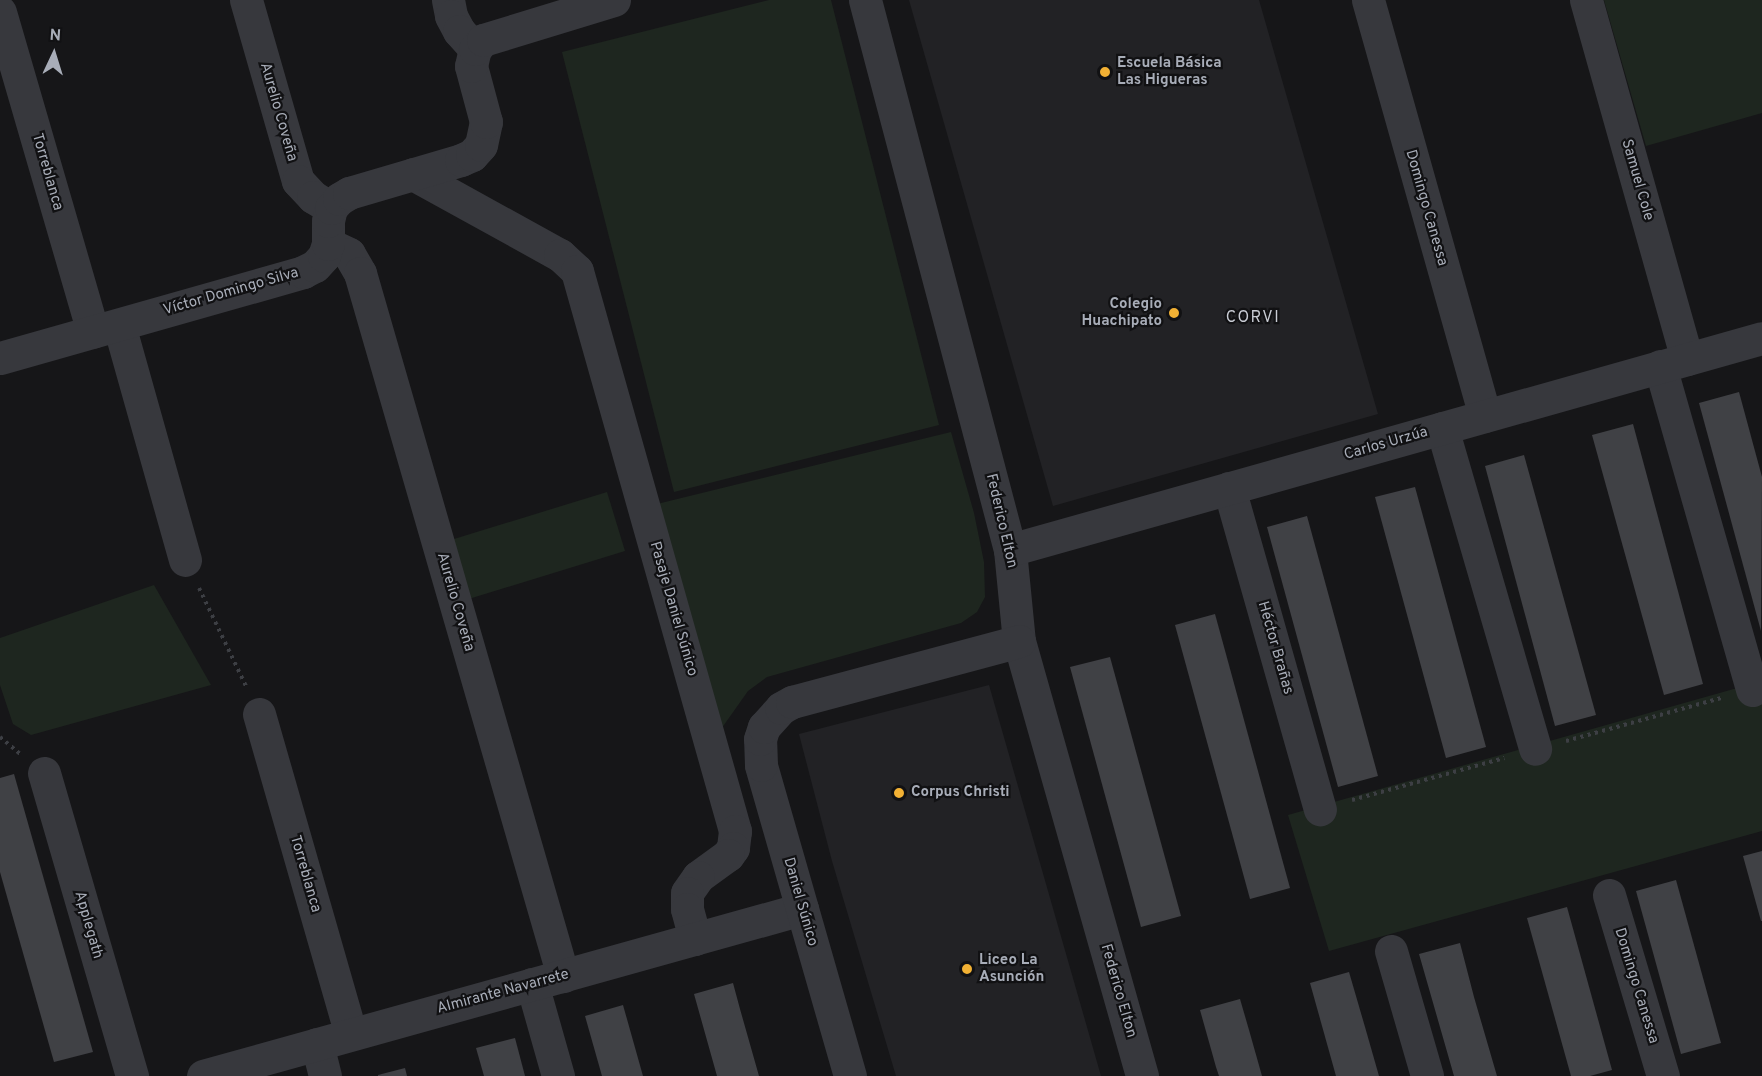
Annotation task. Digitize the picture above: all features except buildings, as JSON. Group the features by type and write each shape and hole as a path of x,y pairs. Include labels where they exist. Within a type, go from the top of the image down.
{"street":[{"name":"Aurelio Coveña","path":"246,0 298,181 313,197 331,208"},
{"path":"448,0 451,16 459,31 475,49"},
{"path":"328,244 328,221 331,208 339,199 350,193 461,160 472,155 481,145 486,122 471,66 475,49 483,40 493,35 614,0"},
{"name":"Federico Elton","path":"865,0 1010,550 1019,641 1142,1076"},
{"name":"Domingo Canessa","path":"1368,0 1485,416"},
{"name":"Samuel Cole","path":"1586,0 1752,690"},
{"name":"Torreblanca","path":"0,12 185,560"},
{"name":"Pasaje Daniel Súnico","path":"413,174 560,255 572,264 580,280 735,831 733,848 728,855 698,877 687,894 687,909 695,939"},
{"name":"Aurelio Coveña","path":"328,244 349,254 360,273 563,976"},
{"name":"Víctor Domingo Silva","path":"0,358 303,272 315,266 324,256 328,244"},
{"name":"Carlos Urzúa","path":"1010,550 1762,338"},
{"path":"1442,428 1535,749"},
{"name":"Héctor Brañas","path":"1229,488 1320,809"},
{"name":"Daniel Súnico","path":"850,1076 761,765 760,739 764,727 781,708 792,702 1019,641"},
{"name":"Torreblanca","path":"259,714 351,1034"},
{"name":"Applegath","path":"44,773 132,1076"},
{"name":"Domingo Canessa","path":"1609,896 1663,1076"},
{"name":"Almirante Navarrete","path":"203,1076 802,909"},
{"path":"1391,951 1427,1076"},
{"path":"532,984 558,1076"},
{"path":"317,1044 325,1076"}],"path":[{"path":"185,560 259,714"}],"shaded area":[{"path":"769,0 831,0 939,425 674,492 562,52"},
{"name":"Colegio Huachipato","path":"909,0 1259,0 1378,414 1053,506"},
{"path":"1604,0 1762,0 1762,113 1646,146"},
{"path":"951,432 974,513 984,562 985,597 977,612 961,623 767,677 748,691 719,732 657,504"},
{"path":"607,492 625,551 446,606 428,547"},
{"path":"154,585 211,685 31,735 13,724 0,685 0,638"},
{"path":"1762,681 1762,831 1329,951 1288,815"},
{"name":"Liceo La Asunción","path":"989,685 1101,1076 896,1076 832,861 799,734"}],"place":[{"name":"Escuela Básica Las Higueras","path":"1105,72"},
{"name":"Colegio Huachipato","path":"1174,313"},
{"name":"Corpus Christi","path":"899,793"},
{"name":"Liceo La Asunción","path":"967,969"}],"district":[{"name":"CORVI","path":"1253,318"}]}
